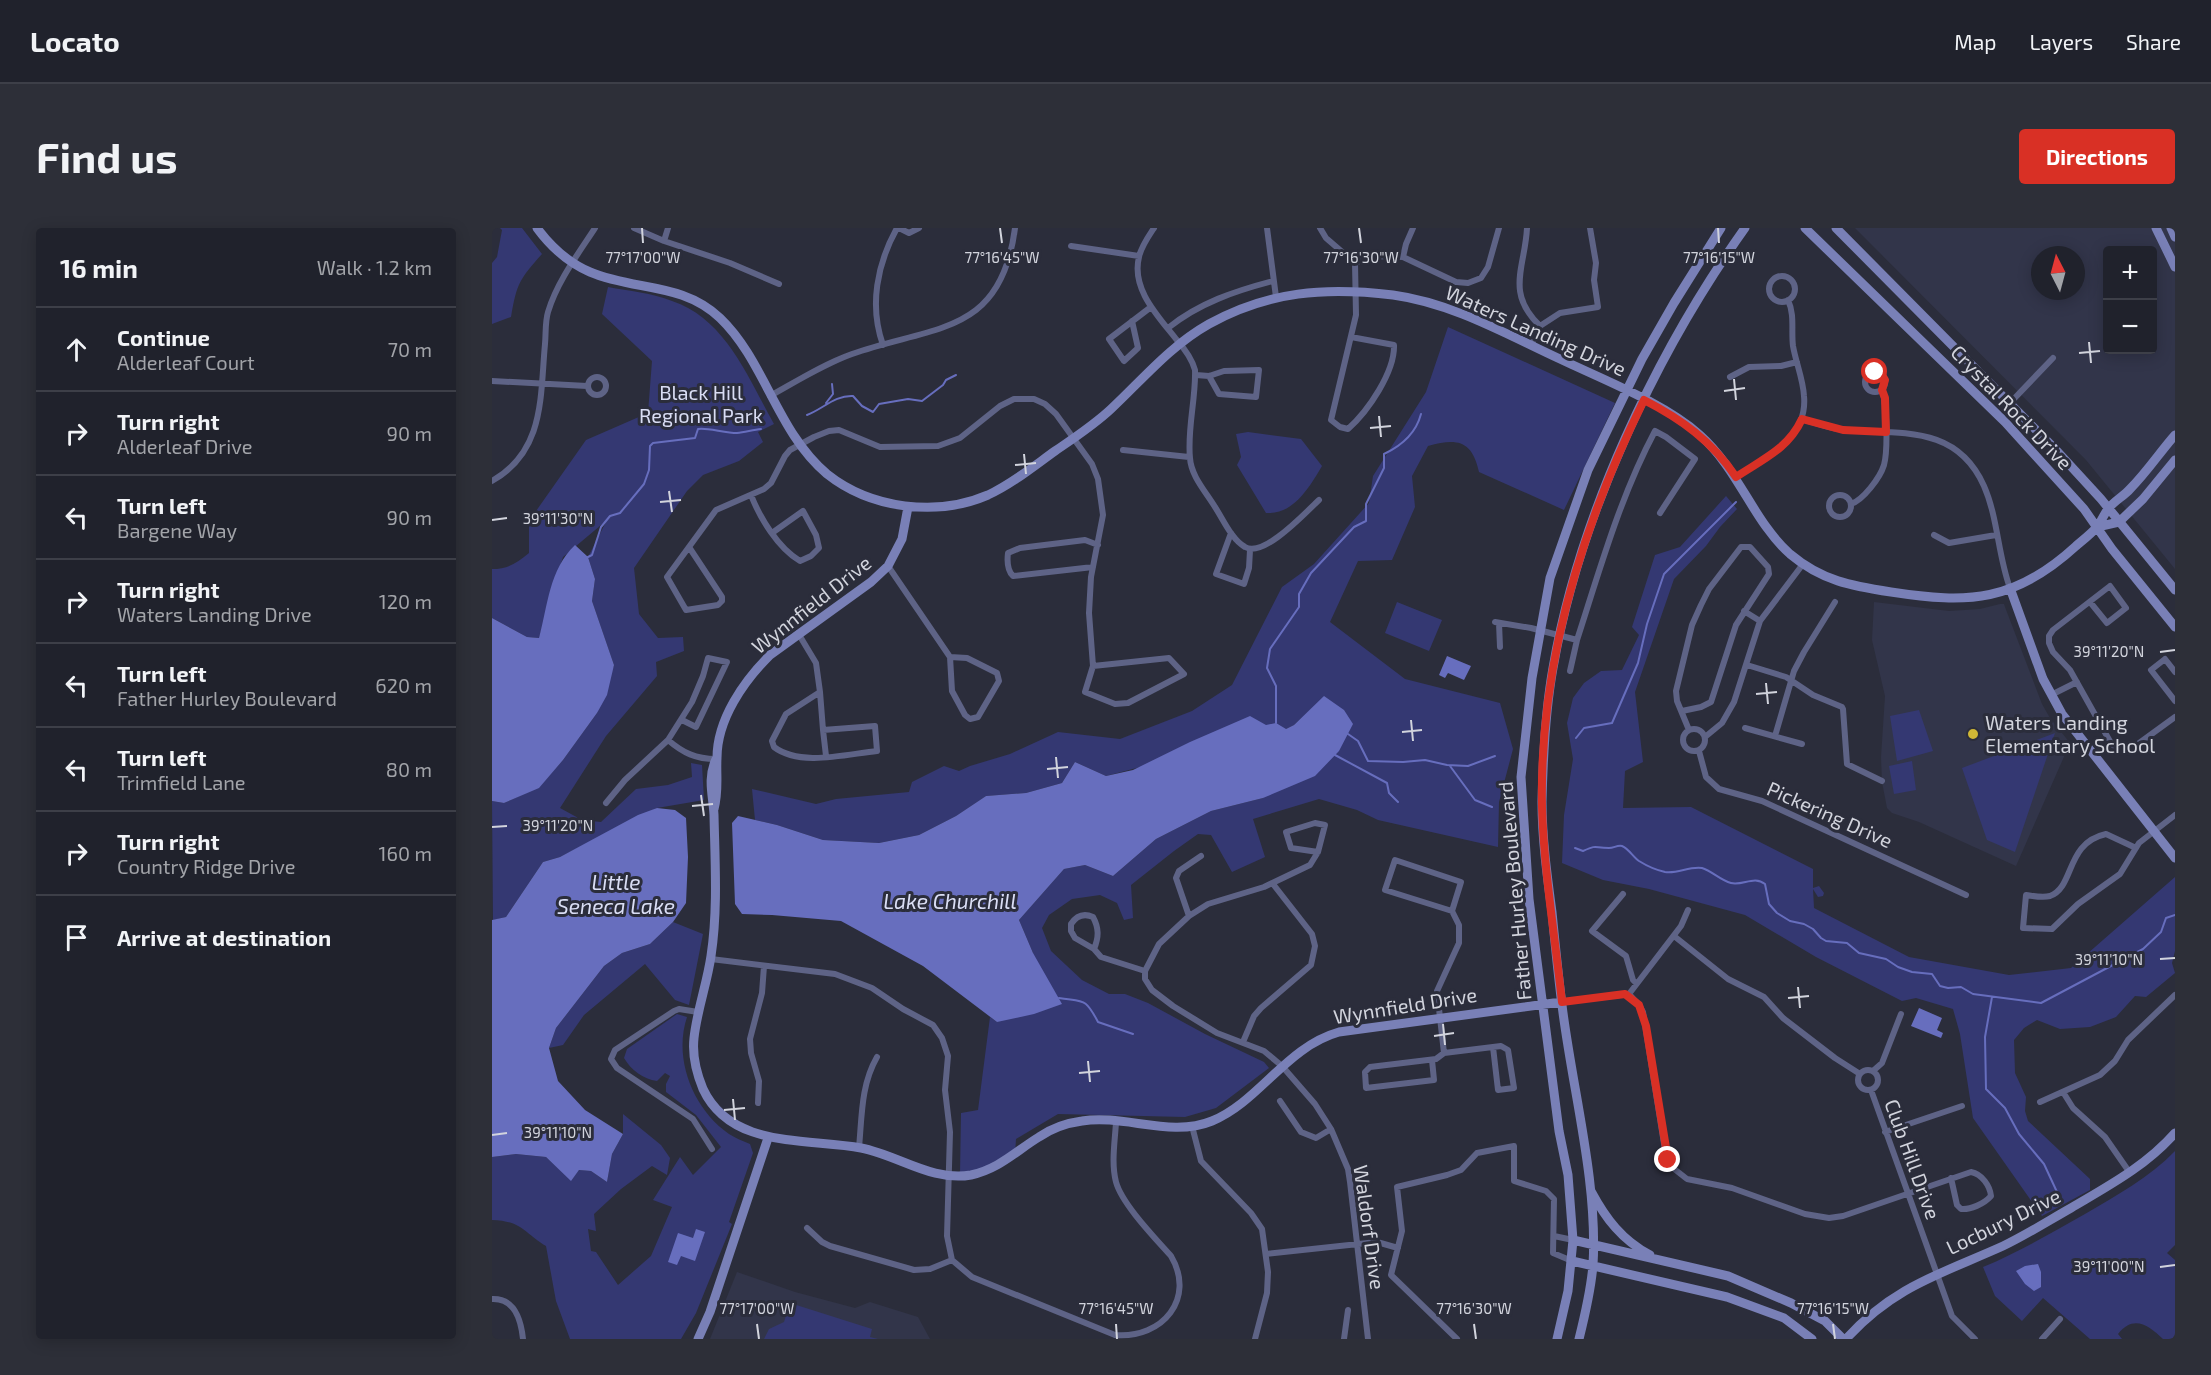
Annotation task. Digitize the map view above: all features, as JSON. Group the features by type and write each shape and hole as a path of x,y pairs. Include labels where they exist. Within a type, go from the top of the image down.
{"street":[{"name":"Waters Landing Drive","path":"537,228 550,244 573,263 606,277 662,288 691,298 715,313 729,327 742,346 800,445 813,460 844,485 883,501 908,507 946,506 968,502 990,494 1014,480 1107,412 1180,343 1230,314 1276,297 1315,291 1356,291 1400,296 1450,309 1626,390 1681,420 1701,436 1736,477 1772,535 1803,564 1844,584 1933,598 1972,598 2026,582 2054,566 2097,527"},
{"path":"492,481 505,473 522,456 533,437 539,413 547,314 554,296 595,228"},
{"path":"633,228 730,263 780,284"},
{"path":"664,241 668,228"},
{"path":"883,345 876,323 874,298 877,283 891,239 898,228 909,233 919,228"},
{"path":"770,396 852,354 952,326 972,313 988,298 1003,277 1012,253 1015,228"},
{"path":"1154,228 1139,256 1138,273 1141,286 1151,307 1193,363 1196,375 1189,457 1195,475 1231,533 1243,547 1250,550 1261,548 1287,530 1319,500"},
{"path":"1267,228 1276,297"},
{"path":"1320,228 1326,238 1355,263 1356,315 1331,420 1340,427 1348,429 1366,411 1394,356 1394,345 1351,337"},
{"path":"1403,256 1413,228"},
{"path":"1355,263 1371,256 1403,256 1456,282 1463,284 1476,281 1481,278 1488,267 1499,228"},
{"path":"1527,228 1520,271 1522,299 1532,318 1540,326"},
{"path":"1531,346 1540,326 1560,313 1598,307 1594,280 1596,263 1590,228"},
{"name":"Father Hurley Boulevard","path":"1557,1339 1568,1291 1573,1240 1568,1176 1559,1131 1529,899 1521,777 1532,678 1550,578 1588,470 1626,390 1674,303 1721,228"},
{"name":"Father Hurley Boulevard","path":"1579,1339 1593,1267 1593,1245 1589,1188 1562,1002 1544,851 1542,805 1552,670 1579,563 1617,457 1685,319 1745,228"},
{"name":"Crystal Rock Drive","path":"1805,228 2005,422 2097,527 2175,627"},
{"name":"Crystal Rock Drive","path":"1836,228 2056,450 2120,522 2175,590"},
{"path":"2156,228 2175,267"},
{"path":"2171,228 2175,237"},
{"path":"1071,246 1139,256"},
{"path":"1783,276 1793,282 1794,294 1788,300 1780,302 1772,297 1769,289 1775,278 1783,276"},
{"path":"1168,328 1179,319 1218,298 1273,281"},
{"path":"1736,477 1785,445 1795,433 1802,419 1804,397 1793,344 1792,308 1788,300"},
{"path":"1132,321 1138,348 1124,361 1109,339 1132,321 1151,307"},
{"path":"2008,404 2053,358"},
{"path":"1730,377 1749,367 1781,366 1797,362"},
{"path":"1196,375 1209,376 1224,371 1259,370 1256,397 1219,394 1209,376"},
{"path":"492,381 587,386"},
{"path":"1851,504 1857,502 1877,478 1884,465 1886,432 1885,398 1882,390"},
{"path":"689,547 722,597 718,605 686,610 668,577 689,547 716,510 751,495 771,483 785,456 800,445 829,431 838,430 880,447 938,446 960,438 999,406 1014,399 1024,397 1034,399 1045,404 1056,414 1092,464 1098,479 1103,515 1093,567 1089,613 1093,666 1085,692 1115,704 1128,703 1184,674 1169,658 1093,666"},
{"path":"1802,419 1843,430 1910,432 1929,436 1946,443 1975,470 1984,487 2010,588 2051,695 2091,753 2175,858"},
{"path":"1570,671 1577,640 1622,505 1655,431 1671,440 1695,459 1660,513"},
{"path":"2097,527 2108,509 2132,487 2175,435"},
{"path":"1123,450 1189,457"},
{"path":"2097,527 2120,522 2143,499 2175,460"},
{"path":"751,495 758,513 772,532 794,557 800,561 811,556 819,548 816,535 803,511 772,532"},
{"name":"Wynnfield Drive","path":"908,507 903,539 888,566 871,582 798,633 759,666 739,693 723,726 716,759 718,770 714,812 715,923 711,959 698,1012 694,1060 698,1077 706,1094 717,1109 731,1121 747,1131 768,1138 859,1148 884,1153 930,1173 969,1175 991,1169 1040,1136 1060,1126 1086,1120 1182,1127 1209,1122 1228,1113 1282,1066 1312,1042 1324,1036 1339,1032 1562,1002"},
{"path":"1231,533 1216,574 1244,584 1250,568 1250,550"},
{"path":"1934,535 1949,543 1996,535"},
{"path":"1093,567 1013,576 1010,572 1008,553 1020,548 1085,540 1098,545"},
{"path":"1682,711 1701,707 1711,702 1731,637 1744,611 1770,571 1750,547 1741,548 1709,589 1692,626 1676,691 1677,701 1689,730"},
{"path":"1689,730 1683,740 1685,747 1692,752 1699,751 1704,747 1705,737 1722,723 1727,714 1747,665 1760,621 1803,564"},
{"path":"888,566 950,657 952,691 965,715 970,718 978,717 999,681 999,676 967,658 950,657"},
{"path":"2090,602 2107,623 2126,608 2110,586 2053,630 2049,636 2049,643 2053,652 2070,670 2107,740 2118,748 2131,748 2139,745 2175,717"},
{"path":"1775,736 1791,682 1804,652 1835,602"},
{"path":"1744,611 1760,621"},
{"path":"1500,647 1497,623 1540,630 1577,640"},
{"path":"798,633 816,663 826,756"},
{"path":"606,804 626,780 668,740 682,720 700,684 708,658 727,662 696,728 682,720"},
{"path":"2175,672 2165,659 2151,670 2175,701"},
{"path":"1747,665 1786,677 1813,695 1842,707 1847,764 1882,781"},
{"path":"2051,695 2076,682"},
{"path":"820,692 786,714 772,741 774,747 792,756 826,756 877,751 875,726 823,730"},
{"path":"1745,728 1802,744"},
{"path":"1689,730 1699,730 1705,737"},
{"path":"668,740 685,753 697,758 716,759"},
{"name":"Pickering Drive","path":"1699,751 1706,777 1719,789 1762,801 1966,895"},
{"path":"2136,848 2106,834 2090,840 2079,850 2058,891 2047,897 2026,895 2023,928 2052,929 2078,904 2120,874 2136,848 2175,815"},
{"path":"1094,949 1098,937 1096,923 1093,917 1087,914 1080,915 1071,924 1071,931 1075,938 1094,949 1101,957 1145,971 1159,944 1189,916 1208,904 1273,884 1310,865 1318,852 1325,825 1316,823 1286,832 1291,848 1318,852"},
{"path":"1189,916 1176,878 1179,872 1201,856"},
{"path":"1444,1053 1437,991 1455,956 1460,935 1459,925 1452,911 1461,882 1395,860 1384,890 1452,911"},
{"path":"1243,1042 1254,1016 1311,965 1314,953 1312,934 1273,884"},
{"path":"1623,894 1592,931 1626,956 1636,983"},
{"path":"1629,994 1674,936 1688,910"},
{"name":"Club Hill Drive","path":"1674,936 1728,979 1764,997 1783,1018 1860,1074 1858,1080 1860,1086 1871,1090"},
{"path":"711,959 821,971 861,982 933,1025 942,1038 948,1056 945,1090 950,1132 947,1236 952,1260 972,1278 1115,1335 1126,1338 1140,1337 1157,1330 1167,1321 1179,1292 1179,1281 1176,1264 1171,1256 1125,1201 1116,1183 1113,1165 1116,1122"},
{"path":"758,1103 759,1081 751,1053 750,1039 762,993 764,966"},
{"name":"Waldorf Drive","path":"1145,971 1144,979 1148,986 1173,1006 1217,1033 1264,1051 1282,1066 1315,1104 1331,1129 1348,1169 1368,1339"},
{"path":"1562,1002 1629,994"},
{"path":"1629,994 1643,1012 1665,1150 1672,1167 1682,1176 1732,1188 1805,1214 1829,1218 1843,1216 1907,1193 1951,1178 1971,1172 1978,1173 1990,1190 1991,1196 1987,1201 1961,1209 1957,1205 1951,1178"},
{"path":"2040,1102 2100,1075 2115,1060 2128,1040 2175,995"},
{"path":"698,1012 679,1009 674,1011 615,1050 611,1059 617,1068 693,1119 712,1149"},
{"path":"1860,1074 1868,1070 1873,1071 1882,1063 1900,1014"},
{"path":"1432,1060 1434,1080 1366,1088 1366,1069 1432,1060 1444,1053 1501,1046 1508,1050 1514,1088 1498,1090 1493,1047"},
{"path":"859,1148 865,1086 868,1072 877,1057"},
{"name":"Club Hill Drive","path":"1871,1090 1878,1083 1878,1076 1873,1071"},
{"name":"Club Hill Drive","path":"1871,1090 1953,1316 1975,1339"},
{"path":"2063,1092 2073,1108 2104,1137 2130,1173"},
{"path":"1280,1101 1301,1132 1316,1137 1331,1129"},
{"path":"1885,1132 1962,1106"},
{"path":"1192,1126 1197,1153 1201,1161 1262,1229 1266,1254 1267,1293 1255,1339"},
{"name":"Locbury Drive","path":"1845,1339 1883,1304 1910,1287 1936,1273 2019,1238 2130,1173 2151,1158 2175,1133"},
{"path":"698,1339 711,1312 768,1138"},
{"path":"1457,1339 1391,1275 1398,1248 1401,1222 1397,1187 1461,1170 1477,1153 1514,1146 1515,1181 1546,1191 1554,1199 1553,1253 1593,1267 1727,1297 1784,1318 1812,1339"},
{"path":"1589,1188 1616,1231 1637,1248 1662,1261"},
{"path":"807,1228 830,1246 914,1270 930,1269 952,1260"},
{"path":"1554,1236 1728,1276 1766,1291 1825,1321 1845,1339"},
{"path":"1266,1254 1377,1242 1398,1248"},
{"path":"492,1299 506,1301 515,1311 521,1322 523,1339"},
{"path":"1344,1339 1348,1310"},
{"path":"2042,1339 2060,1319"}],"shaded area":[{"path":"1855,228 2175,228 2175,569 2086,460"},
{"name":"Waters Landing Elementary School","path":"1874,602 1949,611 1980,609 2004,604 2042,704 2070,743 2016,866 1919,822 1892,813 1887,808 1882,782 1881,757 1885,696 1872,640"},
{"path":"737,1272 795,1292 855,1308 870,1302 918,1317 930,1339 710,1339"}],"green space":[{"path":"500,228 522,228 542,254 520,282 511,317 492,324 492,263 497,257 502,230"},
{"name":"Black Hill Regional Park","path":"608,287 664,298 691,310 707,321 734,352 774,424 758,432 763,442 739,461 703,475 687,491 634,568 639,614 658,638 683,637 684,651 656,662 657,676 606,736 560,808 582,820 601,822 636,789 668,785 692,777 691,763 702,765 704,800 657,808 560,857 543,862 506,917 493,920 492,801 504,803 539,787 563,760 597,713 614,665 592,601 595,579 588,557 607,520 563,557 539,638 527,637 492,618 492,569 512,565 529,553 529,521 586,440 648,413 652,361 602,314"},
{"path":"1448,327 1615,403 1564,510 1479,472 1472,453 1462,444 1447,442 1428,446 1412,476 1415,507 1392,560 1358,561 1330,622 1405,679 1500,703 1513,749 1499,802 1498,847 1378,820 1357,810 1319,799 1253,819 1265,857 1232,872 1211,835 1198,834 1131,885 1133,918 1124,920 1117,903 1100,895 1072,899 1049,915 1042,928 1051,951 1082,980 1109,994 1125,994 1148,1003 1264,1062 1269,1068 1216,1108 1185,1117 1058,1114 1016,1139 1015,1154 991,1169 960,1175 961,1113 978,1110 990,1017 997,1022 1033,953 1019,920 1064,869 1085,865 1113,876 1156,839 1211,811 1263,798 1324,697 1294,725 1286,729 1106,776 1075,762 1062,783 1026,793 986,796 956,816 919,835 879,843 823,840 755,820 752,789 816,804 836,799 909,792 912,782 944,766 959,771 1010,754 1058,732 1120,739 1192,711 1232,685 1282,587 1314,564 1369,503 1373,476 1426,392"},
{"path":"1248,432 1301,439 1322,466 1300,498 1285,509 1266,513 1237,465 1241,457 1236,434"},
{"path":"1726,496 1737,509 1674,579 1635,692 1643,762 1625,771 1623,808 1691,807 1813,869 1813,888 1819,886 1824,893 1823,896 1818,897 1813,889 1814,908 1909,957 2009,975 2071,968 2175,877 2175,951 2172,963 2175,973 2146,997 2135,996 2116,1017 2090,1027 2060,1029 2037,1020 2024,1028 2014,1040 2015,1073 2026,1097 2025,1111 2028,1121 2090,1179 2090,1190 2042,1216 1973,1118 1960,1034 1953,1009 1916,998 1902,1001 1816,957 1745,915 1649,889 1603,880 1562,863 1564,815 1573,759 1567,723 1573,698 1584,683 1601,671 1622,670 1639,635 1632,627 1655,555 1680,547"},
{"path":"1397,602 1442,620 1429,651 1385,633"},
{"path":"1919,710 1933,751 1897,761 1890,716"},
{"path":"2055,733 2015,852 1987,840 1962,768"},
{"path":"1912,761 1916,790 1894,794 1889,766"},
{"path":"673,922 703,934 689,1005 675,1000 645,964 584,1015 563,1045 549,1048 556,1028 604,966 622,953 650,944"},
{"path":"677,1014 687,1017 683,1033 683,1049 689,1082 696,1097 716,1124 731,1135 750,1144 753,1153 729,1222 732,1224 696,1313 681,1339 570,1339 556,1301 546,1246 511,1223 492,1220 492,1157 516,1154 546,1157 571,1180 579,1170 591,1171 607,1182 612,1154 623,1134 623,1114 661,1145 670,1158 667,1175 652,1166 621,1189 594,1214 596,1231 588,1229 591,1251 596,1252 618,1285 651,1256 672,1207 653,1200 680,1157 693,1175 721,1147 696,1115 666,1092 666,1084 670,1076 665,1073 657,1081 647,1078 634,1070 624,1058 627,1049"},
{"path":"2175,1151 2175,1245 2167,1253 2175,1260 2175,1339 2163,1339 2147,1326 2136,1323 2124,1328 2118,1334 2122,1339 2090,1339 2043,1298 2022,1321 1995,1296 1983,1267 2035,1242 2121,1193 2144,1178"},
{"path":"790,1303 872,1329 870,1337 878,1339 764,1339 769,1329 784,1322"}],"water":[{"path":"575,545 588,557 595,579 592,601 614,665 607,695 597,713 563,760 539,788 504,803 492,801 492,618 527,637 539,638 555,577 566,555"},
{"path":"1447,656 1471,666 1464,680 1448,673 1445,678 1439,675"},
{"name":"Lake Churchill","path":"1324,696 1344,710 1353,724 1339,751 1315,776 1263,798 1211,811 1156,839 1113,876 1085,865 1064,869 1019,920 1033,953 1062,1004 1034,1014 997,1022 923,966 841,921 742,914 735,904 732,823 738,816 777,825 823,840 879,843 919,835 956,816 986,796 1026,793 1062,783 1075,762 1106,776 1133,770 1250,716 1266,725 1276,723 1286,729 1294,725"},
{"name":"Little Seneca Lake","path":"657,808 675,810 686,818 688,857 686,903 673,922 650,944 622,953 604,966 556,1028 549,1048 558,1081 585,1110 623,1134 612,1154 607,1182 591,1171 579,1170 571,1181 546,1157 516,1154 492,1157 492,920 506,917 543,862 560,857 638,815"},
{"path":"1919,1008 1942,1018 1937,1030 1943,1033 1941,1038 1911,1026"},
{"path":"696,1229 705,1232 695,1261 681,1256 677,1265 668,1262 678,1233 693,1238"},
{"path":"2038,1264 2041,1272 2041,1287 2034,1291 2025,1284 2016,1271 2025,1266"}],"waterway":[{"path":"807,415 847,396 853,396 862,406 873,412 879,404 908,399 922,401 946,380 956,375"},
{"path":"826,403 833,394 832,384"},
{"path":"1276,723 1276,686 1267,668 1270,649 1299,607 1299,594 1311,573 1354,527 1366,521 1366,504 1384,468 1384,454 1407,438 1416,427 1421,414"},
{"path":"588,557 592,555 601,527 610,516 620,513 644,484 649,470 650,446 653,443 695,438 698,429 737,433 761,429"},
{"path":"1576,738 1584,728 1612,723 1638,663 1647,624 1664,574 1736,502"},
{"path":"1348,734 1358,741 1368,761 1425,760 1447,765 1468,766 1495,756"},
{"path":"1335,755 1387,783 1389,793 1398,802"},
{"path":"1450,766 1475,800 1492,807"},
{"path":"1575,848 1583,851 1594,847 1622,846 1639,861 1662,871 1674,872 1702,868 1735,884 1761,881 1765,884 1769,904 1777,913 1790,921 1813,929 1826,941 1847,943 1859,953 1886,959 1912,972 1932,974 1940,986 1961,987 1973,994 2041,1003 2143,949 2161,932 2166,918 2175,915"},
{"path":"1992,997 1985,1037 1986,1089 2005,1108 2019,1134 2044,1164 2057,1192"},
{"path":"1059,998 1083,1002 1087,1004 1098,1022 1133,1034"}],"place":[{"name":"Waters Landing Elementary School","path":"1973,734"}],"route":[{"path":"1668,1160 1646,1026 1639,1005 1629,994 1562,1002 1544,851 1542,805 1552,670 1563,619 1579,563 1604,492 1617,457 1644,400 1681,420 1701,436 1736,477 1785,445 1795,433 1802,419 1843,430 1886,432 1885,398 1882,390 1885,380 1882,375 1875,372"}]}
